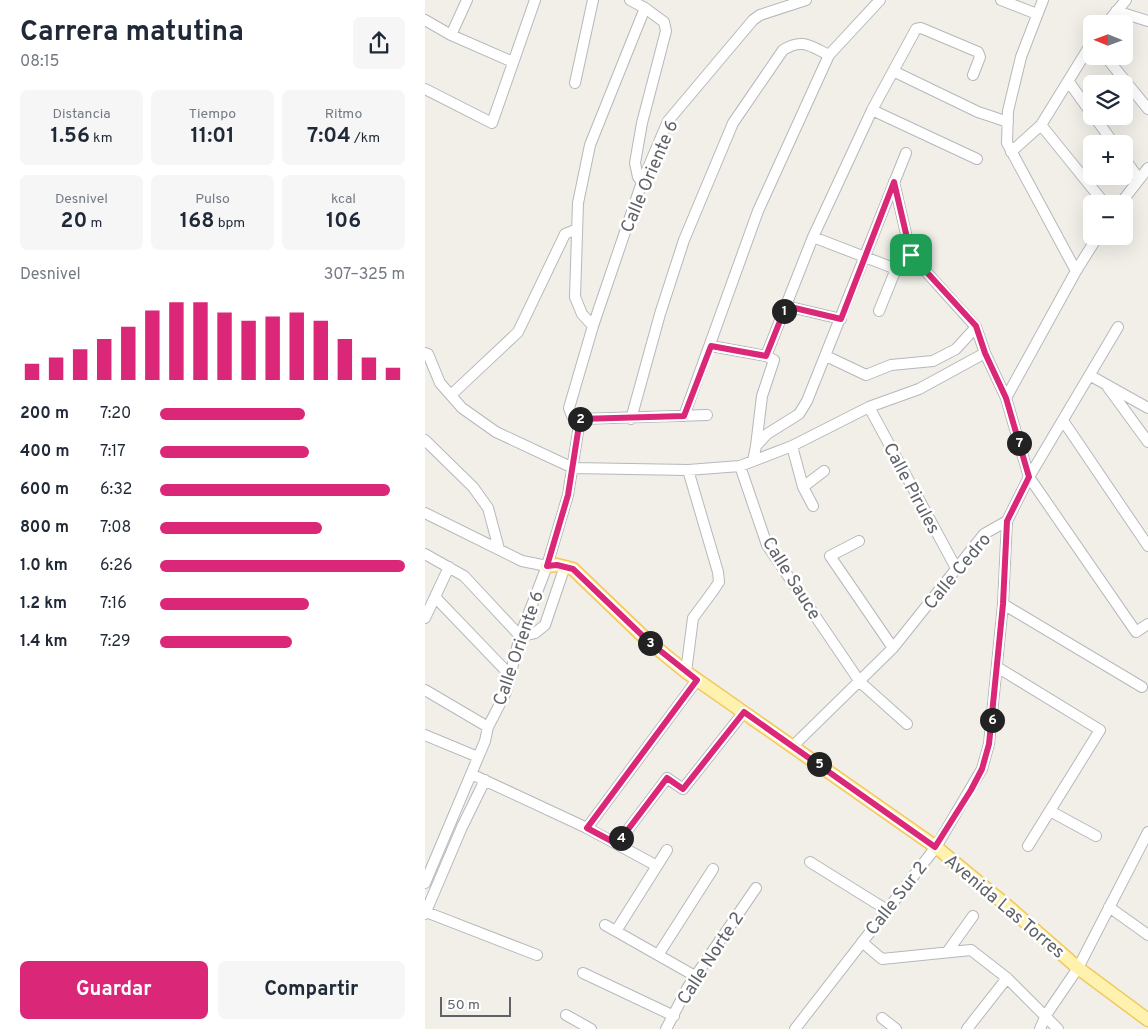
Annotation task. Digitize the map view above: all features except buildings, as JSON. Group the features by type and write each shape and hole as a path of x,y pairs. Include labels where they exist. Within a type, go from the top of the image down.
{"main road":[{"path":"547,566 565,566"},
{"name":"Avenida Las Torres","path":"565,566 573,569 648,641 686,672 935,847 1011,909 1078,968 1148,1020"}],"street":[{"path":"451,34 467,0"},
{"path":"425,89 492,123 535,0"},
{"path":"575,83 593,0"},
{"path":"630,0 664,22 666,31 641,123 635,163 638,177 642,182"},
{"name":"Calle Oriente 6","path":"425,883 485,741 488,727 506,692 520,636 547,566 573,468 580,419 572,416 569,408 593,326 642,182 668,121 753,20 760,15 806,0"},
{"path":"684,416 711,346 758,211 829,55 880,0"},
{"path":"1001,0 1037,14"},
{"path":"1043,0 1021,57 1008,111 1007,143 1076,271"},
{"path":"1114,15 1126,0"},
{"path":"593,326 582,314 575,297 578,203 590,144 645,8"},
{"path":"1116,12 1148,21"},
{"path":"425,20 513,62"},
{"path":"753,461 756,446 757,420 762,396 770,360 786,306 813,237 872,110 916,29 921,28 978,52 980,57 973,75"},
{"path":"631,419 660,314 684,240 733,123 783,50 794,43 805,44 829,55"},
{"path":"1011,152 1041,125 1083,58"},
{"path":"1112,65 1148,109"},
{"path":"893,71 979,112 1007,122"},
{"path":"1069,82 1083,102"},
{"path":"872,110 977,159"},
{"path":"1041,125 1098,195"},
{"path":"756,446 767,434 799,414 807,401 906,153"},
{"path":"1127,195 1148,168"},
{"path":"1133,171 1139,179"},
{"path":"894,182 911,255 976,326 985,353 1006,398 1029,477 1136,632 1148,624"},
{"path":"451,395 518,332 565,234 577,230"},
{"path":"813,237 896,269 879,311"},
{"path":"1006,398 1076,271 1093,245"},
{"path":"786,306 841,319"},
{"path":"826,356 866,375 891,365 933,361 956,350 976,326"},
{"name":"Calle Cedro","path":"793,746 893,648 984,534 1007,521 1029,477 1091,376 1118,327"},
{"path":"711,346 770,360"},
{"path":"425,352 428,354 440,383 462,408 496,432 573,468 688,470 740,466 792,446 869,407 919,389 985,353"},
{"path":"1091,376 1148,408"},
{"path":"1107,386 1148,442"},
{"name":"Calle Pirules","path":"869,407 956,568"},
{"path":"580,419 631,419 707,415"},
{"path":"1063,422 1148,546"},
{"path":"425,440 473,488 488,508 499,550"},
{"path":"792,446 803,486 813,506"},
{"name":"Calle Sauce","path":"740,466 767,545 860,682 907,724"},
{"path":"686,672 693,618 719,582 718,572 688,470"},
{"path":"803,486 824,471"},
{"path":"425,513 522,561 547,566"},
{"name":"Calle Sur 2","path":"795,1029 935,847 982,769 989,744 997,667 1003,604 1007,521"},
{"path":"859,541 830,556 893,648"},
{"path":"425,554 449,566 479,590 520,636 535,633 545,625 565,566"},
{"path":"425,618 449,566"},
{"path":"435,597 509,674"},
{"path":"1003,604 1142,687"},
{"path":"997,667 1100,730 1028,846"},
{"path":"587,828 697,680"},
{"path":"425,690 488,727"},
{"path":"617,844 667,778 683,789 744,712"},
{"path":"425,734 478,757"},
{"path":"471,774 587,828 657,866"},
{"path":"485,780 425,913 537,955"},
{"path":"1050,811 1096,836"},
{"path":"454,814 458,816 462,828"},
{"path":"1040,1029 1046,1015 1078,968 1148,832"},
{"path":"616,931 667,850"},
{"path":"811,862 887,910"},
{"path":"658,955 713,869"},
{"name":"Calle Norte 2","path":"667,1029 695,976 756,888"},
{"path":"1109,907 1148,935"},
{"path":"948,952 973,916"},
{"path":"605,925 695,976"},
{"path":"862,942 882,959 971,950 1007,978 1058,1029"},
{"path":"583,973 674,1016"},
{"path":"967,1029 1007,978"},
{"path":"569,1029 570,1017 591,1029"},
{"path":"882,1018 896,1029"}],"route":[{"path":"894,182 911,255 976,326 985,353 1006,398 1029,477 1007,521 1003,604 989,744 982,769 935,847 744,712 683,789 667,778 617,844 587,828 697,680 648,641 573,569 557,565 547,566 568,495 580,419 684,416 711,346 766,356 786,306 841,319 894,182"}]}
